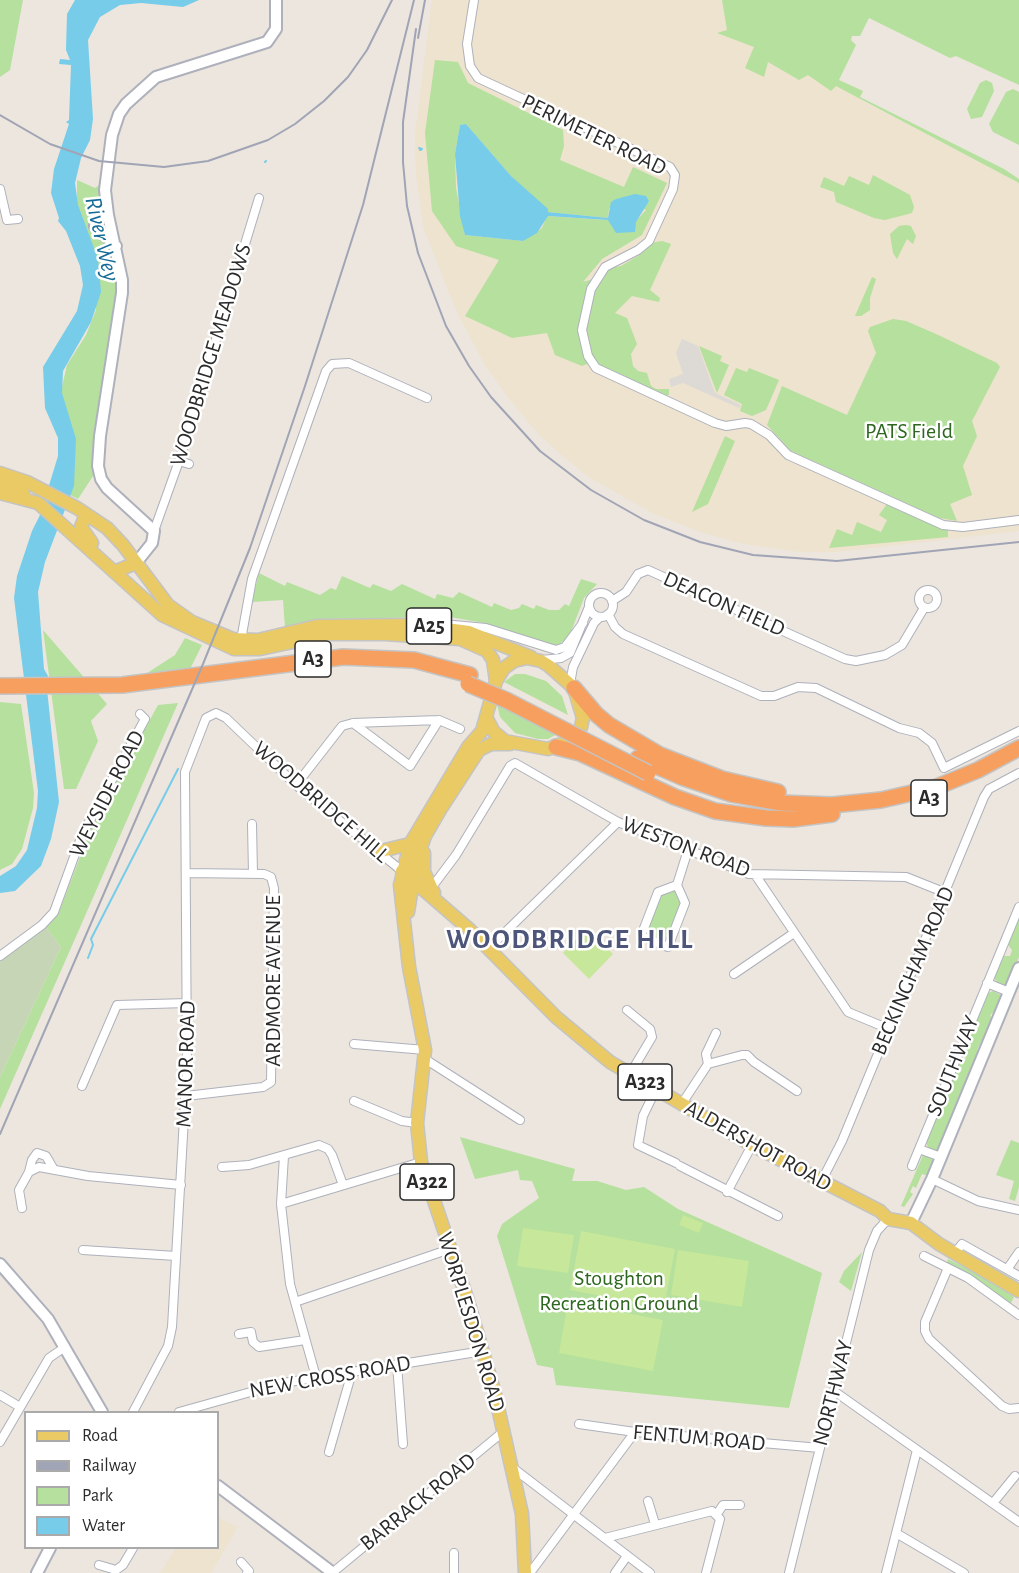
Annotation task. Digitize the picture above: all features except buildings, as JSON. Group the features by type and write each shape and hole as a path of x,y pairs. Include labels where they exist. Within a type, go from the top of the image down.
{"highway":[{"name":"A3","path":"60,692 165,681 343,657 414,660 514,694 638,758 705,786 768,801 832,805 909,794 965,776 1019,748"},
{"name":"A3","path":"6,691 135,694 333,667 394,667 469,680 648,773 693,791 748,807 799,814 832,814 891,807 944,794 972,783 1019,759"},
{"path":"572,686 596,714 622,734 660,755 722,779 765,790 816,798 909,794"},
{"path":"555,747 580,753 675,797 715,811 792,819 832,814"}],"main road":[{"name":"A25","path":"0,473 27,482 69,504 107,528 123,545 168,605 234,649 250,650 330,633 465,640 484,648 493,660 496,681"},
{"name":"A25","path":"0,484 20,491 61,523 162,615 214,636 258,640 317,626 363,623 415,625 469,632 537,660"},
{"name":"A25","path":"0,493 35,502"},
{"name":"A25","path":"86,514 81,527 102,554 109,568"},
{"path":"109,568 136,563"},
{"path":"444,638 477,650 486,661 489,671 480,721 468,747"},
{"path":"520,659 537,660 572,686 582,711 581,727 572,740 555,747 512,744 498,736 487,719 496,681 508,664 520,659"},
{"name":"WORPLESDON ROAD","path":"487,719 410,844 407,874 400,905 425,1055 417,1123 421,1161 483,1351 513,1468 530,1572"},
{"name":"WORPLESDON ROAD","path":"406,931 407,874 432,823 476,752 487,745 512,744"},
{"path":"408,908 412,900 418,896 436,898 423,866 432,823"},
{"path":"381,851 410,844"},
{"name":"ALDERSHOT ROAD","path":"407,874 436,898 573,1032 610,1062 752,1145 880,1211 888,1219 911,1223 955,1253 1019,1291"}],"street":[{"path":"151,528 107,488 101,479 98,466 100,436 122,293 122,280 105,190 109,157 119,114 156,77 262,44 271,38 276,29 276,0"},
{"name":"PERIMETER ROAD","path":"474,0 468,33 468,58 471,70 482,81 670,167 675,175 673,189 649,241 632,254 605,267 592,285 582,327 588,356 596,368 718,424 751,424 769,435 788,455 943,525 963,526 1019,520"},
{"path":"0,189 7,220 18,219"},
{"name":"WOODBRIDGE MEADOWS","path":"136,563 152,543 151,528 162,511 179,461 259,198"},
{"path":"241,640 252,579 326,371 332,364 349,363 427,398"},
{"path":"179,461 189,464"},
{"path":"123,545 141,549 152,543"},
{"name":"DEACON FIELD","path":"612,601 626,592 638,574 648,570 845,659 863,661 885,655 902,645 924,608"},
{"path":"537,660 561,658 570,653 592,597 600,593 607,595 612,601 612,608 609,614 600,617 594,623 577,659 572,686"},
{"path":"589,607 591,613 600,617"},
{"path":"609,614 615,627 623,634 760,696 774,696 791,689 806,687 826,692 899,728 925,736 932,743 944,768 1019,731"},
{"path":"415,625 465,624 556,650 565,647 583,622"},
{"name":"WEYSIDE ROAD","path":"0,956 42,926 54,912 82,836 145,719 140,714"},
{"name":"WOODBRIDGE HILL","path":"212,714 220,714 226,718 296,785 407,874"},
{"name":"MANOR ROAD","path":"134,1411 168,1347 186,1096 188,1003 185,772 201,728 206,718 212,714"},
{"path":"296,785 342,726 353,723 439,720 460,729"},
{"path":"353,723 410,766 439,720"},
{"name":"WESTON ROAD","path":"433,870 438,879 510,766 515,763 618,822 756,876 906,877 946,893"},
{"name":"BECKINGHAM ROAD","path":"820,1182 842,1141 986,793 1019,773"},
{"path":"488,949 618,822"},
{"path":"252,824 253,874"},
{"path":"677,885 658,892 641,936 668,947 685,903 677,885 688,850"},
{"name":"ARDMORE AVENUE","path":"186,1096 263,1087 269,1084 272,1078 274,888 271,878 253,874 187,873"},
{"path":"756,876 848,1012 889,1029"},
{"name":"SOUTHWAY","path":"912,1166 1019,907"},
{"path":"734,974 794,933"},
{"name":"SOUTHWAY","path":"911,1223 932,1179 1019,968"},
{"path":"987,983 1009,992"},
{"path":"82,1086 117,1005 188,1003"},
{"path":"627,1010 650,1029 652,1036 630,1074"},
{"path":"708,1064 706,1054 716,1033"},
{"path":"354,1044 425,1055 520,1120"},
{"path":"681,1105 708,1064 747,1055 753,1062 797,1090"},
{"path":"656,1089 634,1145 778,1216"},
{"path":"354,1101 402,1121 417,1123"},
{"path":"222,1167 249,1165 319,1145 328,1149 342,1185"},
{"path":"727,1192 752,1145"},
{"path":"919,1149 941,1157"},
{"path":"22,1208 20,1190 32,1160 38,1153 46,1155 53,1168"},
{"path":"284,1156 281,1204 295,1302 316,1377"},
{"path":"281,1204 421,1161"},
{"path":"29,1172 39,1167 53,1168 88,1176 181,1185"},
{"path":"932,1179 978,1201 1019,1210"},
{"name":"NORTHWAY","path":"789,1573 868,1250 877,1232 888,1219"},
{"path":"955,1253 962,1244 1019,1276"},
{"path":"295,1302 450,1249"},
{"path":"82,1250 176,1256"},
{"path":"1008,1268 1019,1252"},
{"path":"924,1256 948,1268 1012,1308 1019,1315"},
{"path":"0,1263 43,1313 101,1411"},
{"path":"948,1268 925,1322 925,1331 929,1340 1002,1406 1009,1409 1019,1408"},
{"path":"1012,1308 1019,1300"},
{"path":"239,1334 251,1332 253,1342 259,1347 305,1340"},
{"path":"0,1442 49,1358 64,1347"},
{"name":"NEW CROSS ROAD","path":"185,1411 250,1390 316,1377 483,1351"},
{"path":"397,1365 403,1444"},
{"path":"329,1452 352,1372"},
{"path":"834,1391 1019,1522"},
{"path":"0,1395 20,1407"},
{"name":"FENTUM ROAD","path":"579,1424 635,1432 820,1448"},
{"name":"BARRACK ROAD","path":"333,1573 504,1431"},
{"path":"530,1572 635,1432"},
{"path":"886,1573 917,1450"},
{"path":"513,1468 650,1573"},
{"path":"993,1503 1015,1476"},
{"path":"219,1487 333,1573"},
{"path":"648,1501 655,1524"},
{"path":"717,1514 723,1505 740,1504"},
{"path":"605,1538 712,1511 720,1519 706,1573"},
{"path":"896,1533 964,1573"},
{"path":"37,1573 49,1549"},
{"path":"99,1565 116,1570 123,1565 132,1549"},
{"path":"454,1553 454,1573"},
{"path":"615,1573 627,1556"},
{"path":"241,1562 249,1571 247,1573"}],"shaded area":[{"path":"432,0 722,0 728,30 863,91 859,99 1019,183 1019,531 836,552 800,552 744,544 703,533 652,513 587,476 541,437 484,364 454,306 423,226 416,176 415,135"},
{"path":"682,339 698,346 715,393 741,405 739,408 683,383 671,387 669,379 683,374 676,353"},
{"path":"219,1518 238,1527 211,1573 160,1573 175,1549 219,1549"}],"green space":[{"path":"0,0 23,0 10,70 0,77"},
{"path":"722,0 1019,0 1019,85 956,56 950,58 869,18 860,36 852,36 851,40 856,45 839,80 863,91 860,97 1004,169 1019,179 1019,183 836,86 831,91 808,75 799,80 768,62 764,77 745,68 754,47 717,33 727,30"},
{"path":"435,60 458,62 468,83 563,130 564,146 560,160 624,187 633,167 667,183 642,235 602,259 583,282 600,277 609,268 621,266 638,256 651,243 662,241 671,244 650,290 660,298 659,302 632,296 615,313 627,318 637,344 631,354 633,366 638,371 647,373 651,386 656,389 669,389 669,395 663,396 600,367 596,360 582,366 555,355 547,333 512,338 465,316 499,260 456,246 432,211 425,133","holes":["466,124 511,176 548,212 608,218 609,209 616,199 626,198 646,210 635,222 547,216 542,228 523,241 465,235 456,188 455,154 460,125"]},
{"path":"986,80 992,83 994,91 982,117 971,119 967,109 980,83"},
{"path":"1013,89 1019,92 1019,145 993,132 989,124 1006,92"},
{"path":"873,175 910,195 914,207 912,213 885,220 874,218 836,202 834,192 820,187 824,177 844,186 849,176 869,185"},
{"path":"77,180 95,188 102,183 120,283 95,473 78,499 66,493 61,391 67,365 86,335 96,310 77,204"},
{"path":"899,226 911,226 916,236 913,244 907,239 897,259 893,253 890,234"},
{"path":"872,277 876,279 870,298 870,310 861,316 855,316"},
{"name":"PATS Field","path":"893,319 906,321 936,334 997,363 1000,367 972,421 977,436 963,466 972,495 950,504 957,521 939,518 791,451 767,425 782,386 847,415 876,353 868,331 870,327"},
{"path":"699,346 722,356 720,361 729,365 717,393"},
{"path":"736,368 747,372 749,368 779,380 766,410 752,416 740,411 742,404 724,395"},
{"path":"725,436 735,441 708,504 692,512"},
{"path":"887,504 948,529 948,537 829,548 837,529 852,535 857,522 881,532 887,520 879,515"},
{"path":"259,573 285,586 287,582 320,595 331,588 336,590 342,576 370,588 373,584 391,591 402,584 435,599 437,594 453,598 459,592 492,607 494,603 511,610 519,608 522,604 534,609 536,605 549,610 559,610 565,604 569,606 581,579 597,584 584,598 569,637 558,645 484,623 450,617 319,619 285,628 283,600 252,602"},
{"path":"43,630 107,704 91,721 98,741 76,789 64,789"},
{"path":"185,638 202,645 189,671 138,679 175,655"},
{"path":"515,674 525,674 546,681 562,696 568,715 504,682"},
{"path":"0,702 21,704 34,793 33,808 22,849 12,864 0,870"},
{"path":"178,703 0,1109 0,1077 61,947 46,927 58,915 91,828 158,705"},
{"path":"497,704 557,734 548,739 538,739 515,733 500,717"},
{"path":"672,890 676,891 681,906 667,940 662,942 646,933 660,896"},
{"path":"1019,919 1019,957 1007,987 999,985 994,978 1004,956 1010,956 1012,950 1008,945"},
{"path":"46,927 61,947 0,1077 0,961"},
{"path":"586,929 613,954 589,979 563,953"},
{"path":"993,991 1003,996 995,1014 992,1013 990,1016 993,1018 977,1050 980,1051 941,1148 938,1151 929,1150 926,1142 959,1062 965,1061 966,1057 963,1054 971,1034 976,1033 978,1029 975,1025 988,993"},
{"name":"Stoughton Recreation Ground","path":"460,1137 575,1169 572,1181 597,1181 626,1190 644,1187 678,1209 822,1273 789,1408 556,1385 553,1368 537,1365 497,1236 502,1224 539,1198 532,1181 520,1180 518,1170 475,1179"},
{"path":"1011,1140 1019,1143 1019,1187 1015,1201 1009,1199 1014,1181 996,1175"},
{"path":"923,1155 928,1155 934,1161 929,1176 922,1174 916,1188 913,1186 910,1192 913,1194 904,1207 901,1206"},
{"path":"683,1215 703,1223 699,1233 679,1225"},
{"path":"523,1228 574,1235 568,1273 517,1266"},
{"path":"581,1231 675,1249 664,1308 570,1290"},
{"path":"678,1250 749,1261 742,1307 671,1295"},
{"path":"862,1252 851,1291 839,1282 844,1271"},
{"path":"948,1259 991,1281 1014,1297 1010,1305 947,1263"},
{"path":"568,1302 663,1320 653,1371 559,1353"}],"water":[{"path":"75,0 199,0 183,7 141,3 120,5 100,17 88,40 93,119 90,140 81,158 75,183 78,205 98,259 101,292 91,322 63,371 62,393 76,439 74,486 45,562 38,592 59,802 51,839 41,866 15,891 0,893 0,876 16,866 27,850 37,808 38,791 14,598 17,576 32,531 40,515 58,456 58,438 45,408 43,367 77,311 83,285 80,266 66,231 58,221 51,193 54,169 69,124 66,122 69,120 71,65 59,64 60,59 70,60 66,50 67,14"},
{"path":"466,124 511,176 548,209 548,212 608,218 611,202 616,199 635,194 646,196 649,201 636,222 635,232 616,233 608,220 548,216 537,233 523,241 465,235 460,216 455,154 460,125"}],"waterway":[{"path":"419,148 422,149 420,150"},
{"path":"88,958 93,945 91,939 178,769"}],"railway":[{"path":"0,115 50,144 99,161 164,167 208,161 268,140 295,124 324,101 348,77 367,50 392,0"},
{"path":"0,1134 203,664 250,548 363,205 414,0"},
{"path":"418,38 425,0"},
{"path":"416,29 403,122 403,162 407,206 418,253 446,326 469,366 491,397 540,451 591,490 644,520 700,542 753,555 837,561 1019,542"}],"district":[{"name":"WOODBRIDGE HILL","path":"570,940"}],"water label":[{"name":"River Wey","path":"102,239"}]}
